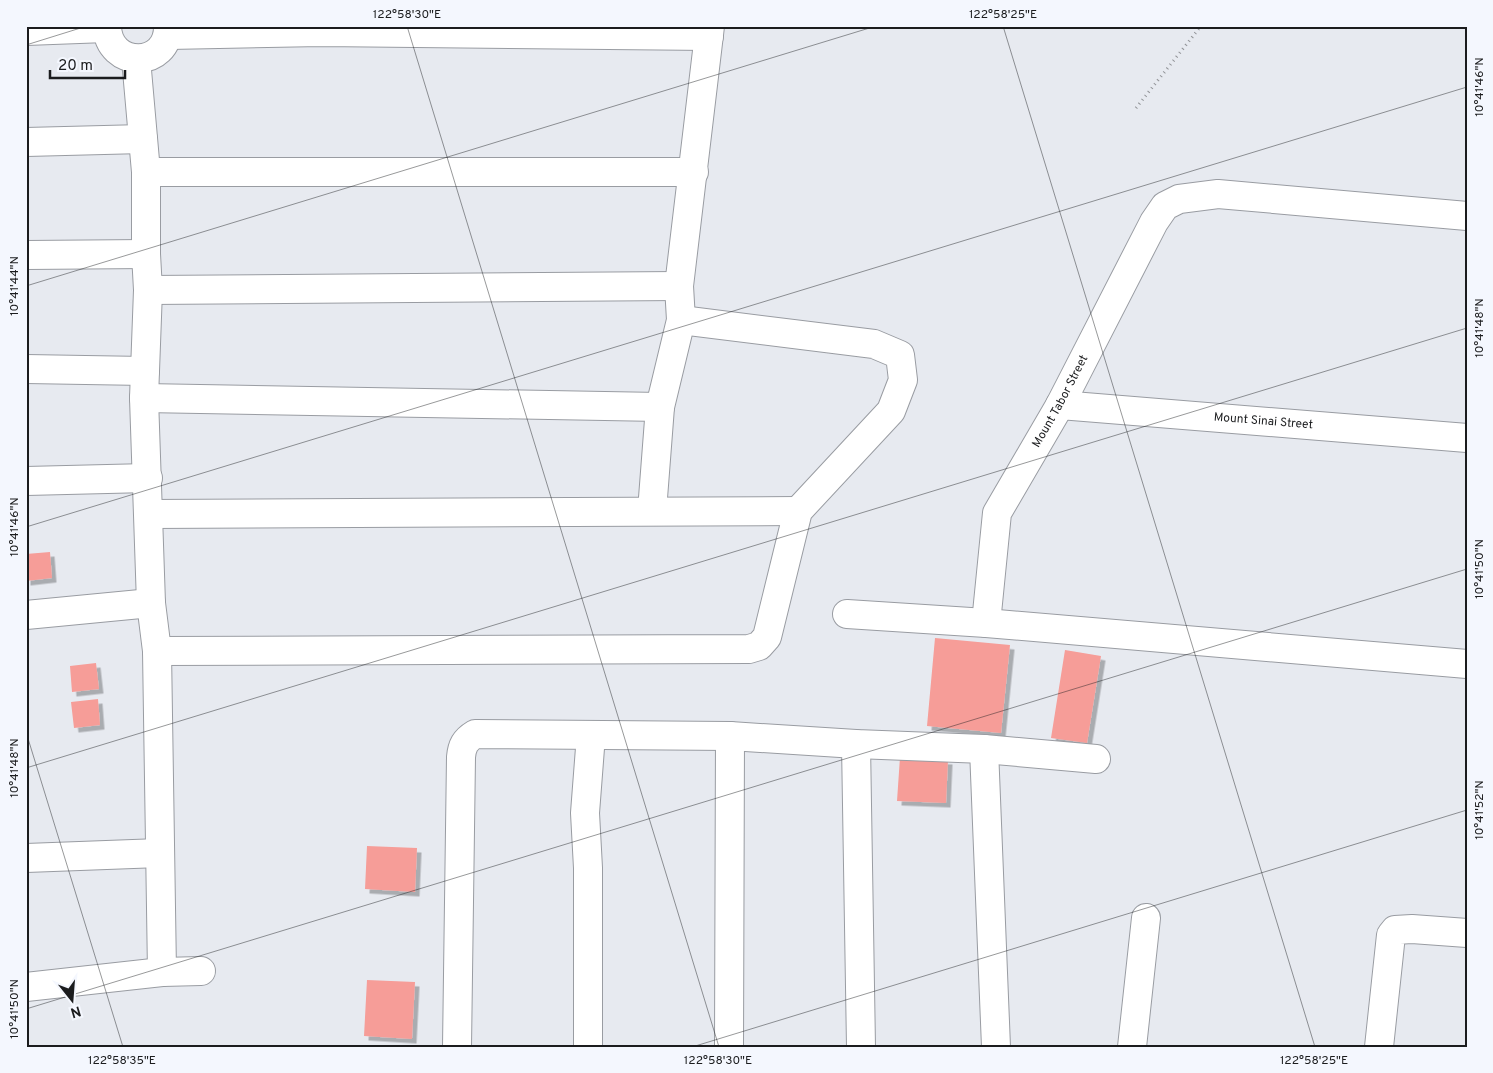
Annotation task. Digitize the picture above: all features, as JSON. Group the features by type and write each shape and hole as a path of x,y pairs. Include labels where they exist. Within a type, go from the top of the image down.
{"street":[{"path":"26,31 107,27 110,43 121,55 136,59 157,53 164,45 168,30 709,31 694,172 679,286 681,320 660,407 652,511"},
{"path":"136,59 146,172 148,290 144,398 151,603 157,651 162,972"},
{"path":"26,142 143,139"},
{"path":"146,172 694,172"},
{"name":"Mount Tabor Street","path":"986,623 997,513 1060,405 1154,222 1166,206 1179,199 1218,194 1467,216"},
{"path":"26,255 146,254"},
{"path":"148,290 679,286"},
{"path":"157,651 748,649 759,646 766,637 798,511 890,411 903,380 900,355 874,344 681,320"},
{"path":"26,368 145,371"},
{"path":"144,398 660,407"},
{"name":"Mount Sinai Street","path":"1060,405 1467,438"},
{"path":"26,481 148,478"},
{"path":"149,514 798,511"},
{"path":"26,615 151,603"},
{"path":"847,614 986,623 1467,664"},
{"path":"457,1047 462,748 467,738 475,734 730,736 856,744 984,748 1096,758"},
{"path":"588,1047 588,868 585,813 591,735"},
{"path":"729,1047 730,736"},
{"path":"856,744 861,1047"},
{"path":"984,748 996,1047"},
{"path":"26,858 160,853"},
{"path":"1132,1047 1146,918"},
{"path":"1379,1047 1391,935 1395,930 1401,929 1467,933"},
{"path":"26,987 162,972 201,971"}],"path":[{"path":"1136,108 1201,26"}],"building":[{"path":"50,552 52,578 26,581 26,554"},
{"path":"935,638 1010,645 1001,733 927,726"},
{"path":"1065,650 1101,656 1087,743 1051,738"},
{"path":"96,663 99,689 72,692 70,666"},
{"path":"98,699 100,725 74,728 71,702"},
{"path":"900,757 948,760 946,803 897,801"},
{"path":"367,846 417,848 415,892 365,889"},
{"path":"367,980 415,982 412,1039 364,1036"}]}
